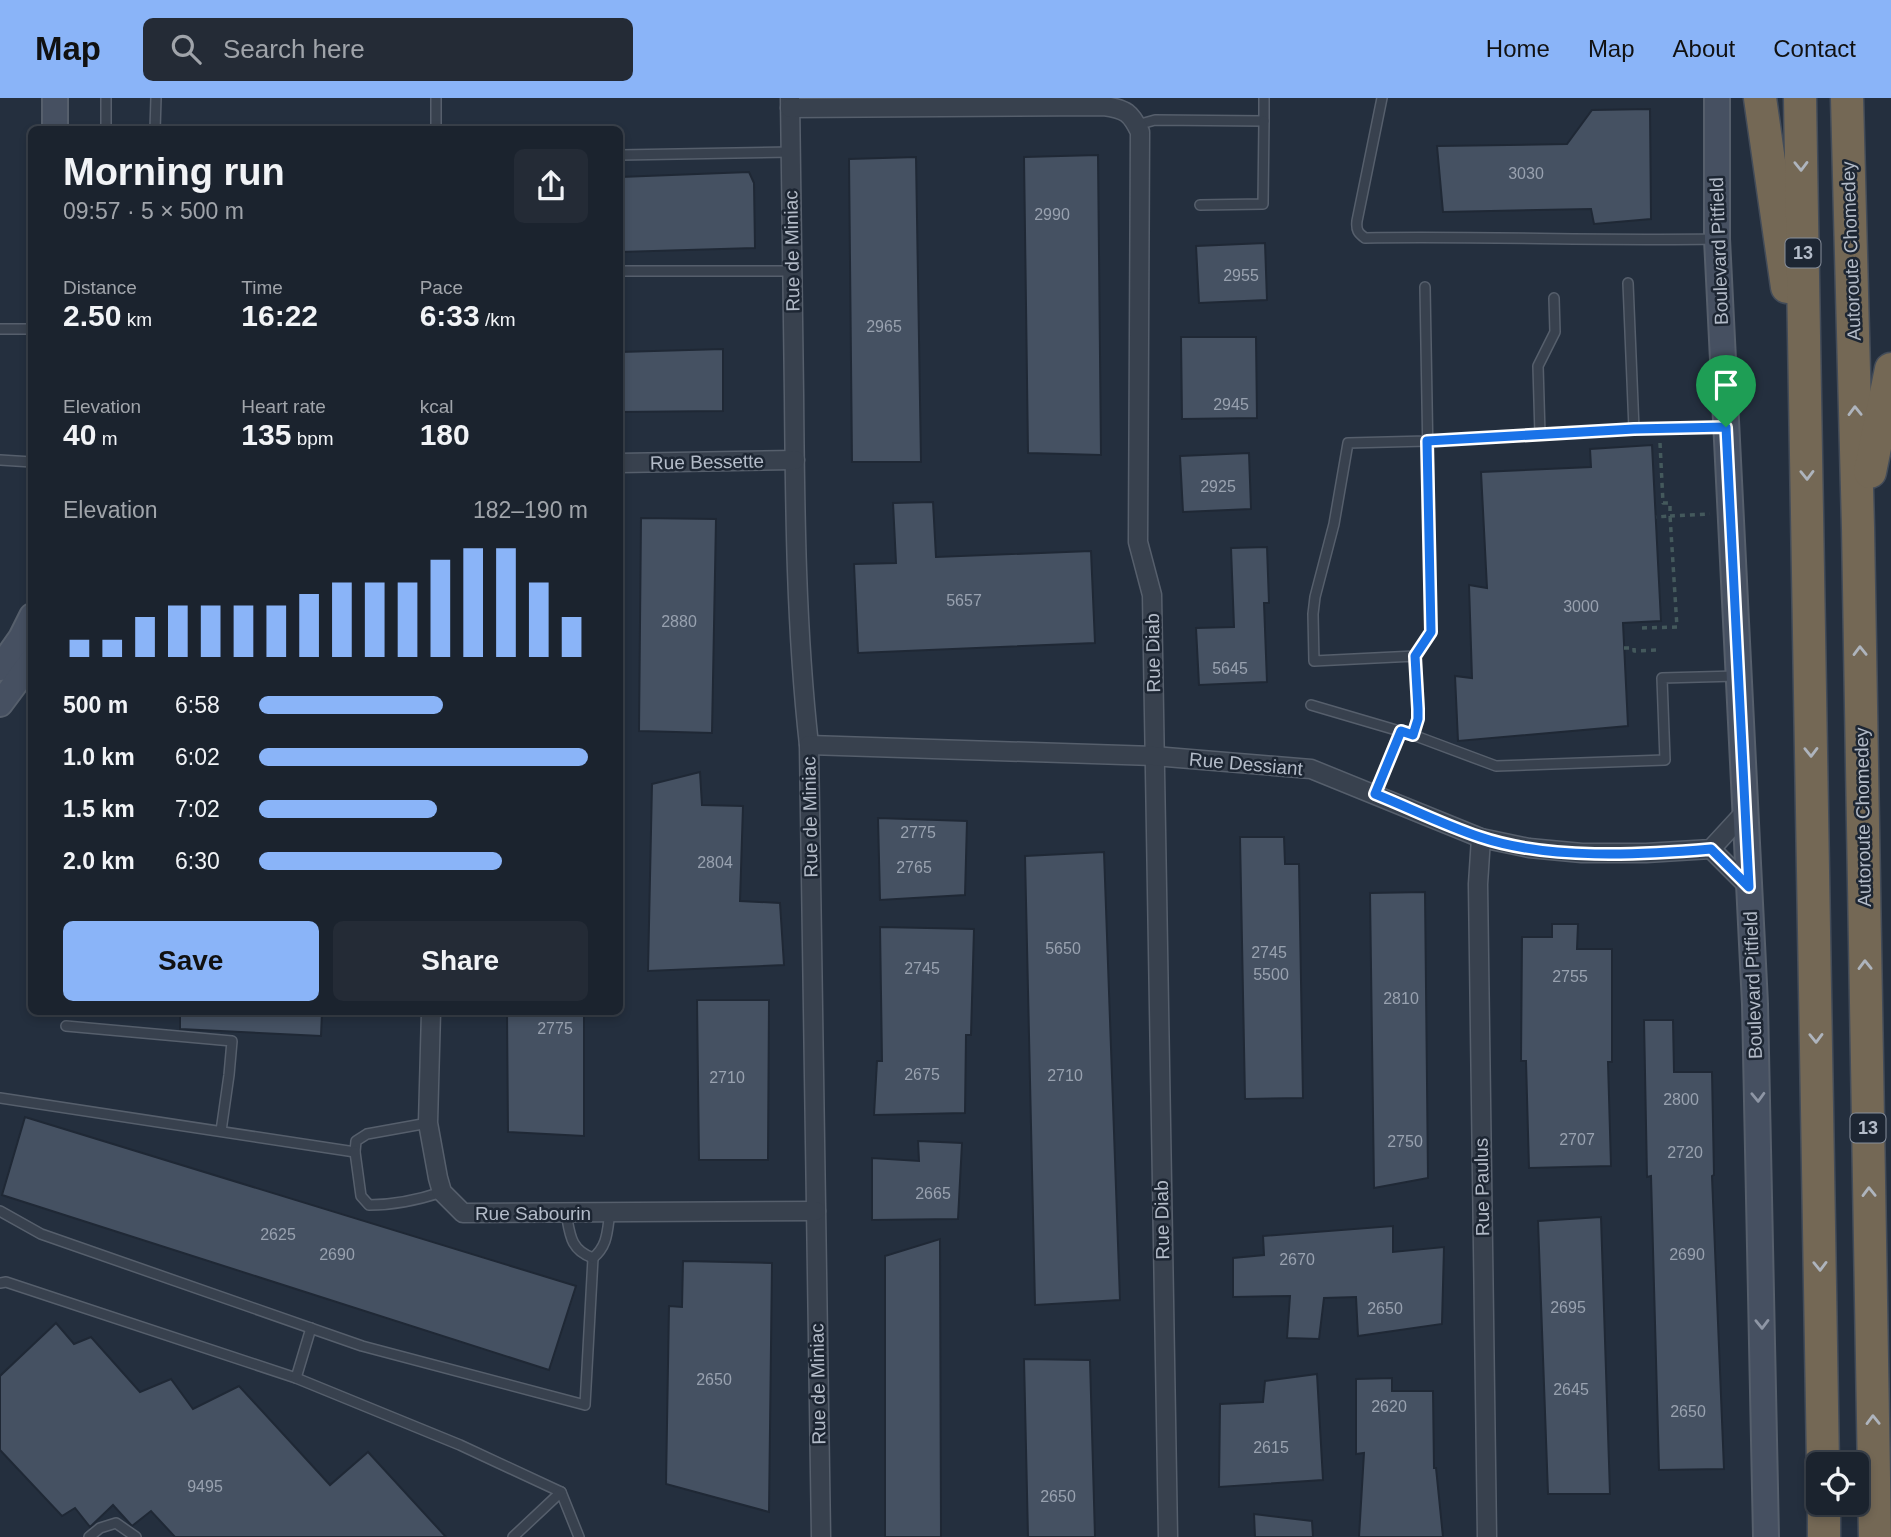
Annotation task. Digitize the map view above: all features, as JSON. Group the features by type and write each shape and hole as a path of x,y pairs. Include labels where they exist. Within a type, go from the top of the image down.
{"highway":[{"path":"1760,98 1806,407"},
{"name":"13","path":"1800,98 1823,1452"},
{"name":"Autoroute Chomedey","path":"1847,98 1858,528 1875,1537"},
{"path":"1858,528 1891,369"},
{"path":"1824,1515 1824,1537"}],"main road":[{"path":"55,98 55,126"},
{"name":"Boulevard Pitfield","path":"1717,98 1717,239 1755,1004 1766,1537"},
{"path":"0,668 28,624"},
{"path":"0,704 28,666"}],"street":[{"path":"790,103 1046,102 1123,106 1137,125"},
{"name":"Rue de Miniac","path":"790,103 794,460 800,637 809,746 821,1537"},
{"name":"Rue Diab","path":"1137,125 1140,132 1138,542 1152,595 1168,1537"},
{"name":"Rue Bessette","path":"623,463 794,460"},
{"name":"Rue Dessiant","path":"809,746 1154,756 1311,769 1481,838 1529,848 1582,853 1711,849"},
{"path":"1746,811 1711,849 1749,887"},
{"name":"Rue Paulus","path":"1481,838 1478,884 1487,1537"},
{"path":"431,1015 428,1123 442,1192"},
{"name":"Rue Sabourin","path":"442,1192 463,1213 816,1212"}],"lane":[{"path":"106,98 106,126"},
{"path":"155,126 156,98"},
{"path":"436,98 436,126"},
{"path":"1200,205 1263,204 1264,98"},
{"path":"1382,98 1356,229 1366,238 1445,236 1717,239"},
{"path":"1137,125 1155,120 1264,121"},
{"path":"623,155 791,152"},
{"path":"623,271 792,271"},
{"path":"1628,283 1634,429"},
{"path":"1413,735 1418,719 1415,656 1431,632 1425,287"},
{"path":"1540,435 1538,366 1555,332 1554,298"},
{"path":"0,329 28,329"},
{"path":"1415,656 1314,660 1315,597 1334,524 1348,443 1726,427"},
{"path":"0,460 28,462"},
{"path":"1311,705 1401,731 1485,763 1504,767 1665,760 1662,678 1739,676"},
{"path":"1375,794 1401,731"},
{"path":"66,1026 232,1041 221,1131"},
{"path":"0,1098 355,1152"},
{"path":"428,1123 368,1134 356,1141 360,1196 369,1205 390,1205 442,1192"},
{"path":"0,1210 41,1234 362,1346 585,1405 593,1258 606,1240 610,1213"},
{"path":"566,1213 572,1243 582,1254 593,1258"},
{"path":"0,1283 296,1378 460,1445 561,1492 579,1537"},
{"path":"296,1378 311,1328"},
{"path":"513,1537 561,1492"},
{"path":"89,1537 100,1528 116,1522 136,1537"}],"path":[{"path":"1642,628 1677,627 1670,503 1664,503 1660,443"},
{"path":"1656,517 1712,514"},
{"path":"1658,628 1659,637"},
{"path":"1624,648 1634,648 1634,651 1659,650"}],"building":[{"path":"1650,109 1651,219 1594,224 1591,209 1443,212 1437,146 1567,144 1592,110"},
{"path":"1098,155 1101,455 1028,453 1024,157"},
{"path":"916,157 921,462 852,462 849,159"},
{"path":"749,172 754,183 755,248 623,252 623,177"},
{"path":"1265,243 1267,300 1199,303 1196,246"},
{"path":"1181,337 1256,337 1257,418 1182,419"},
{"path":"723,349 723,411 623,412 623,352"},
{"path":"1652,445 1661,621 1623,623 1628,726 1458,741 1455,676 1472,678 1469,585 1487,588 1481,472 1591,467 1590,449"},
{"path":"1249,453 1251,509 1183,512 1180,456"},
{"path":"933,502 936,557 1091,551 1095,643 858,653 854,564 896,563 893,503"},
{"path":"641,518 716,519 712,733 639,731"},
{"path":"1267,547 1269,603 1264,603 1267,682 1199,685 1196,628 1234,627 1231,548"},
{"path":"700,772 702,805 743,806 740,901 780,903 784,965 648,971 652,784"},
{"path":"878,818 967,821 965,895 880,900"},
{"path":"1240,837 1284,837 1285,864 1299,864 1303,1098 1245,1099"},
{"path":"1104,852 1120,1300 1035,1305 1025,856"},
{"path":"1425,892 1428,1178 1374,1188 1370,893"},
{"path":"1552,924 1578,924 1577,949 1612,949 1612,1062 1608,1062 1611,1166 1529,1168 1526,1061 1521,1061 1522,937 1552,937"},
{"path":"880,927 974,929 971,1035 966,1035 965,1113 874,1115 877,1061 882,1061"},
{"path":"697,1000 769,1000 768,1160 699,1160"},
{"path":"180,1015 322,1015 321,1036 180,1029"},
{"path":"507,1015 584,1015 584,1136 508,1132"},
{"path":"1644,1020 1673,1020 1674,1072 1712,1072 1712,1176 1724,1469 1659,1470 1651,1176 1647,1177"},
{"path":"25,1117 576,1286 549,1370 2,1195"},
{"path":"918,1141 962,1143 958,1219 872,1220 872,1158 919,1161"},
{"path":"1601,1217 1610,1494 1548,1494 1538,1221"},
{"path":"1393,1226 1393,1252 1444,1247 1442,1324 1358,1336 1356,1297 1324,1298 1319,1339 1287,1338 1290,1296 1233,1297 1233,1258 1264,1255 1263,1236"},
{"path":"940,1239 941,1537 885,1537 885,1256"},
{"path":"683,1261 772,1263 769,1512 666,1484 669,1306 682,1307"},
{"path":"56,1323 74,1344 91,1337 140,1392 171,1379 193,1409 239,1386 330,1485 368,1452 446,1537 175,1537 151,1511 132,1526 113,1505 90,1527 75,1508 62,1516 0,1450 0,1376"},
{"path":"1024,1359 1090,1360 1095,1537 1028,1537"},
{"path":"1317,1374 1323,1480 1219,1487 1220,1404 1263,1402 1265,1381"},
{"path":"1392,1378 1392,1391 1433,1391 1434,1468 1443,1537 1359,1537 1364,1453 1356,1454 1356,1379"},
{"path":"1254,1514 1312,1521 1313,1537 1255,1537"}],"route":[{"path":"1726,427 1749,887 1711,849 1582,853 1529,848 1481,838 1375,794 1401,731 1413,735 1416,727 1418,709 1415,656 1431,632 1427,441 1634,429 1726,427"}]}
